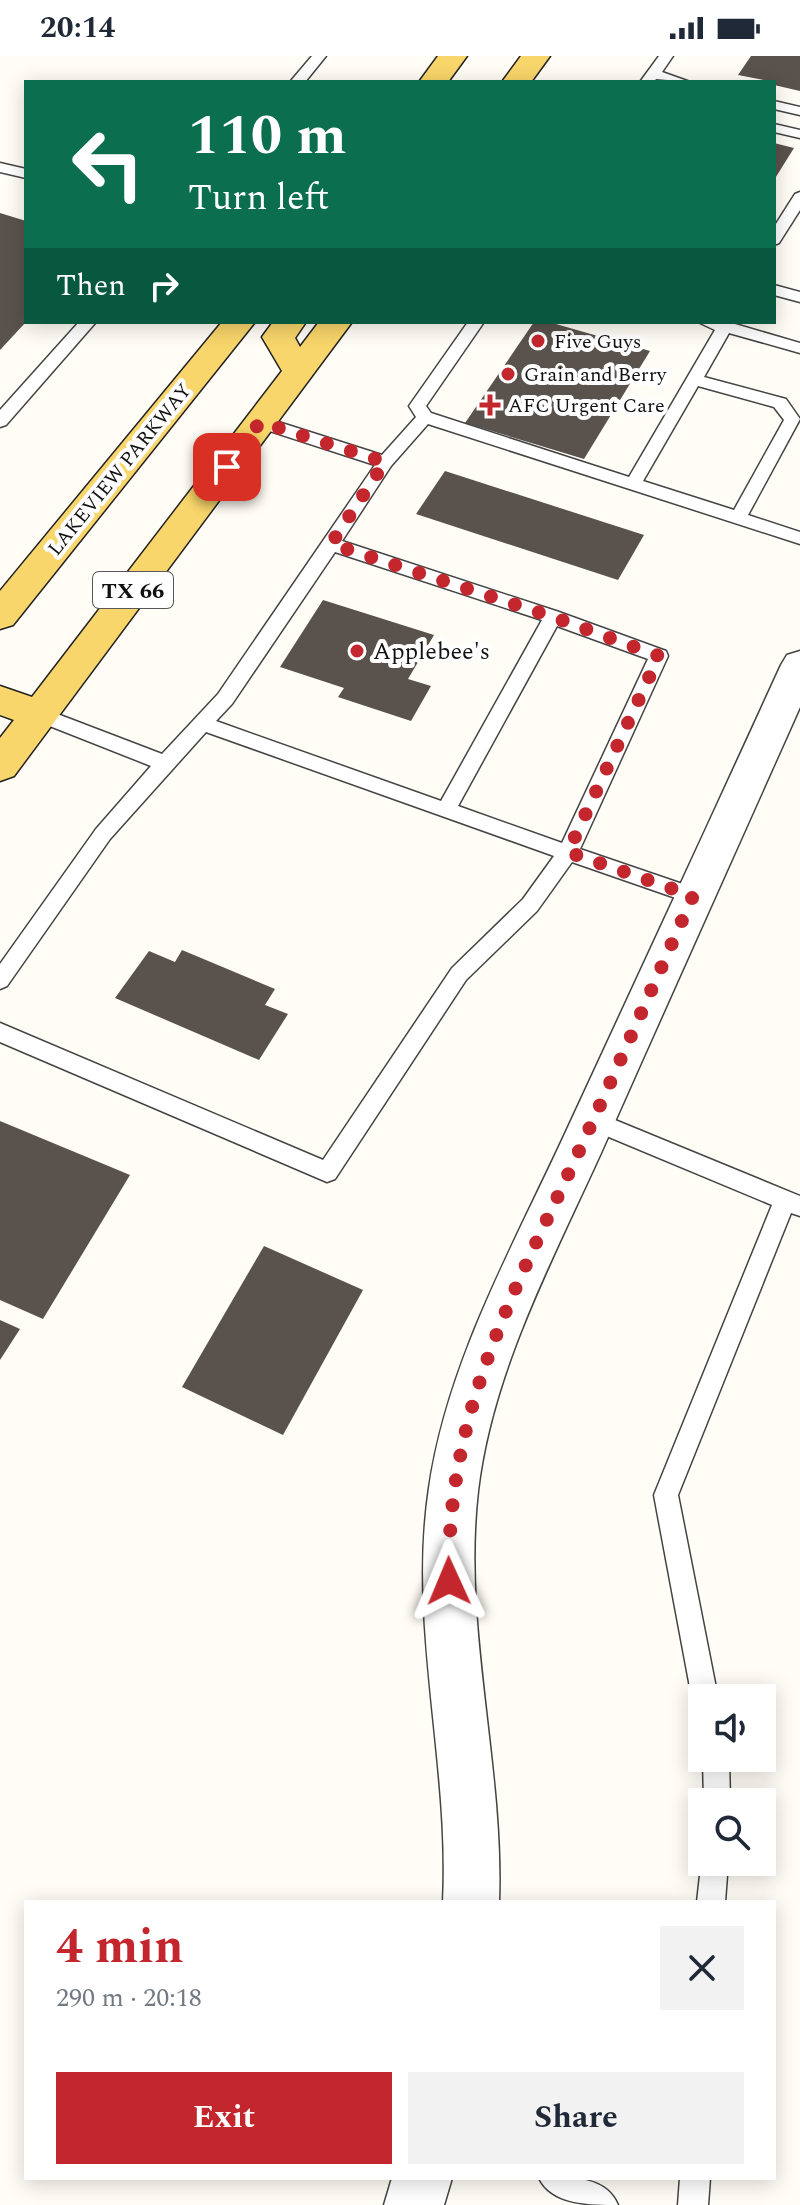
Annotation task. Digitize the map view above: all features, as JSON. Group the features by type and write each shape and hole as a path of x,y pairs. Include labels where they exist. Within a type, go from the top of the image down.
{"main road":[{"path":"435,80 453,56"},
{"path":"518,80 536,56"},
{"name":"LAKEVIEW PARKWAY","path":"0,616 237,324"},
{"path":"288,324 278,337 299,372"},
{"name":"TX 66","path":"0,766 335,324"},
{"path":"0,700 39,714"}],"street":[{"path":"471,1900 473,1876 468,1797 449,1603 448,1537 455,1472 483,1364 800,665"},
{"path":"414,2205 421,2180"}],"lane":[{"path":"299,80 319,56"},
{"path":"650,78 666,56"},
{"path":"776,105 800,111"},
{"path":"776,128 800,134"},
{"path":"0,167 24,173"},
{"path":"776,237 800,197"},
{"path":"776,291 800,297"},
{"path":"0,421 86,324"},
{"path":"475,324 417,406 425,417 800,538"},
{"path":"633,484 726,324 800,348"},
{"path":"694,380 780,403 792,420 738,518"},
{"path":"0,980 103,834 225,699 385,462 425,417"},
{"path":"260,422 385,462"},
{"path":"0,1032 327,1172 459,974 530,905 568,852 659,656 553,617 331,544"},
{"path":"446,810 553,617"},
{"path":"39,714 165,763"},
{"path":"205,724 693,896"},
{"path":"593,1120 792,1203 666,1495 702,1684"},
{"path":"711,1900 713,1876"},
{"path":"558,2180 603,2205"},
{"path":"693,2205 695,2180"}],"building":[{"path":"751,56 800,56 800,91 776,85 776,80 738,75"},
{"path":"776,144 794,148 776,177"},
{"path":"0,213 24,220 24,324 0,350"},
{"path":"533,324 556,324 650,351 584,459 465,423"},
{"path":"445,471 644,535 618,580 416,514"},
{"name":"Applebee's","path":"323,600 434,635 408,679 431,686 411,721 338,697 344,688 280,667"},
{"path":"182,950 275,989 265,1005 288,1014 259,1060 115,998 149,951 175,962"},
{"path":"0,1121 130,1175 43,1319 0,1300"},
{"path":"264,1246 363,1290 283,1435 182,1387"},
{"path":"0,1320 20,1329 0,1360"}],"place":[{"name":"Five Guys","path":"538,341"},
{"name":"Grain and Berry","path":"508,374"},
{"name":"AFC Urgent Care","path":"490,405"},
{"name":"Applebee's","path":"357,651"}],"route":[{"path":"227,467 260,422 385,462 331,544 553,617 659,656 568,852 693,896 483,1364 455,1472 448,1537 449,1581"}]}
